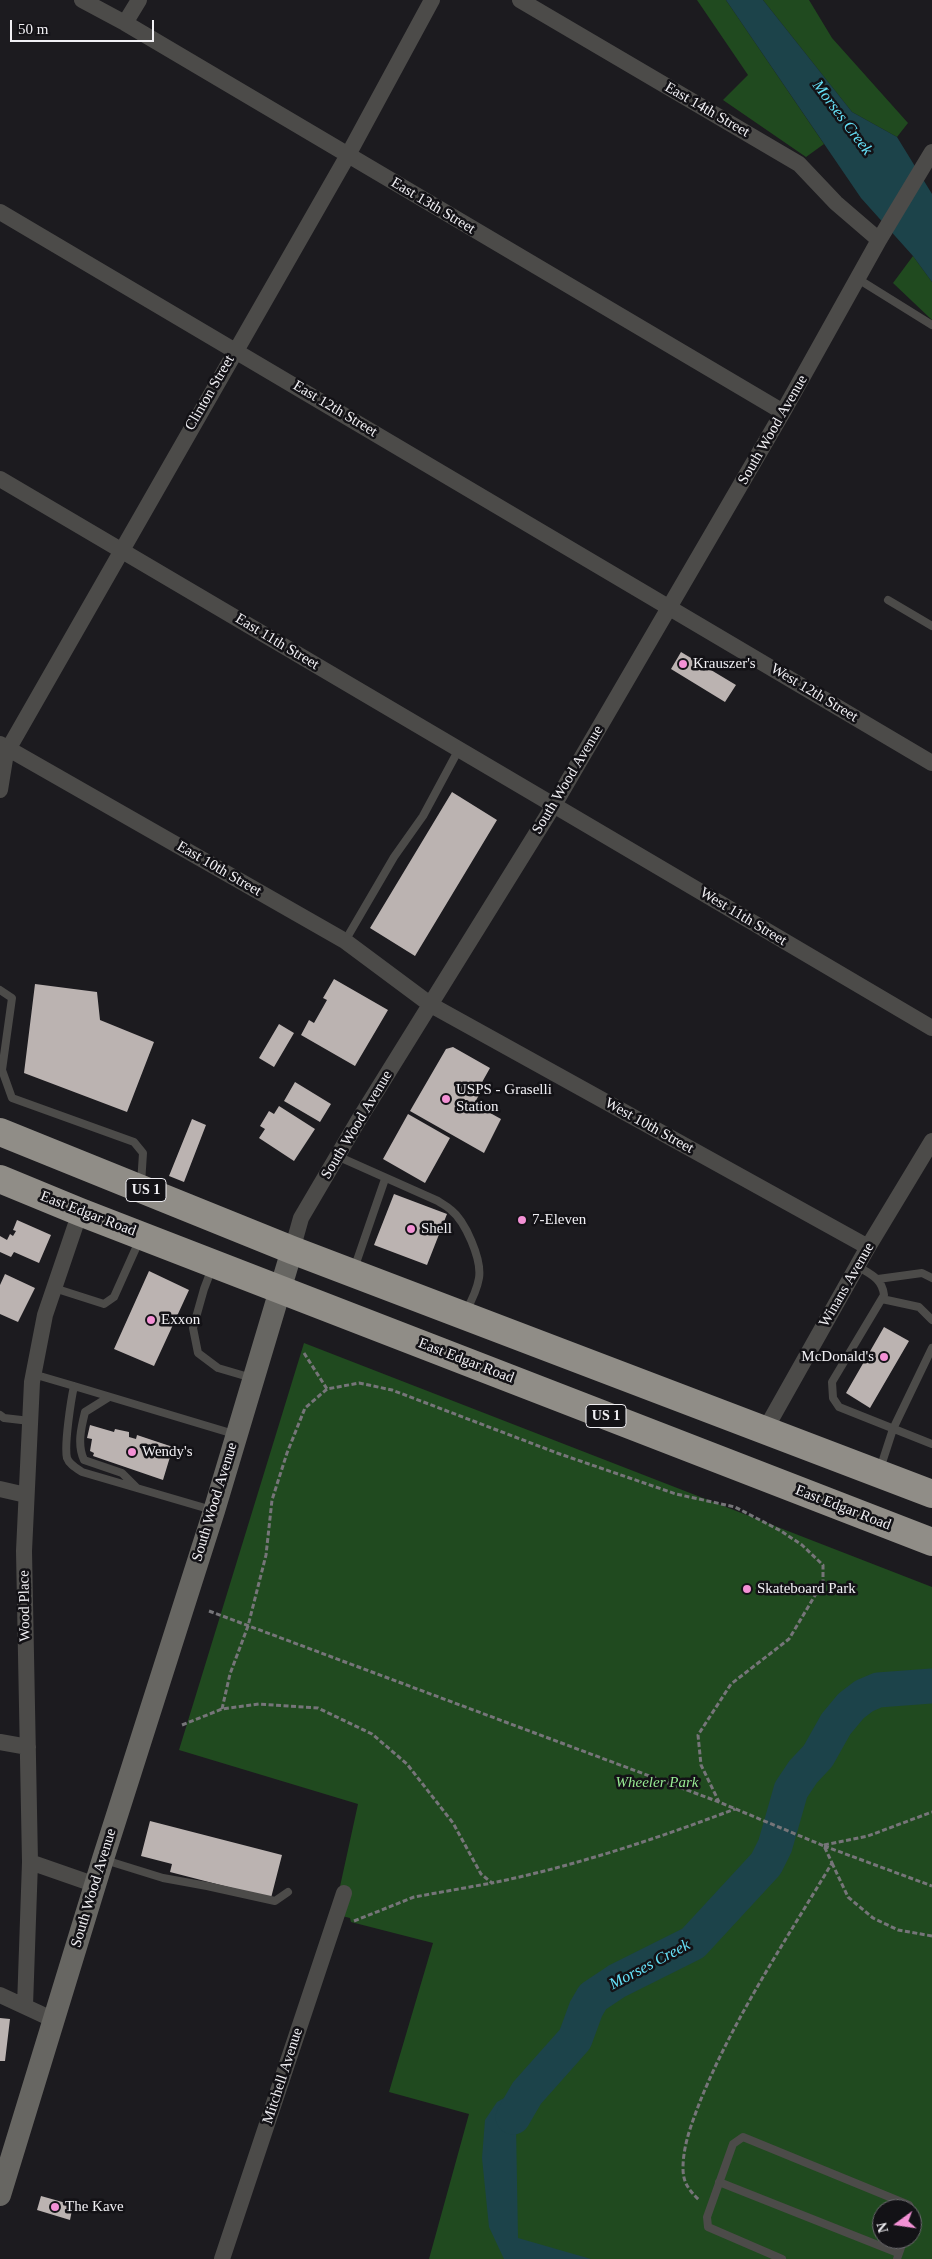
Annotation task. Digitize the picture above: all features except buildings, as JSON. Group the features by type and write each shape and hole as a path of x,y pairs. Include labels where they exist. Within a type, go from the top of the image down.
{"highway":[{"name":"US 1","path":"0,1132 292,1250 932,1494"},
{"name":"East Edgar Road","path":"0,1179 280,1290 932,1542"}],"main road":[{"name":"South Wood Avenue","path":"0,2195 5,2162 54,2020 214,1510 292,1250"}],"street":[{"name":"East 13th Street","path":"82,0 125,23 783,412"},
{"path":"125,23 139,0"},
{"name":"Clinton Street","path":"0,790 4,746 121,550 348,155 432,0"},
{"name":"East 14th Street","path":"520,0 799,164 836,203 881,236"},
{"name":"South Wood Avenue","path":"292,1250 301,1218 337,1156 554,805 783,412 881,236 932,152"},
{"name":"East 12th Street","path":"0,212 670,607"},
{"name":"East 11th Street","path":"0,479 554,805"},
{"name":"West 12th Street","path":"670,607 932,763"},
{"name":"East 10th Street","path":"4,746 345,941 430,1005"},
{"name":"West 11th Street","path":"554,805 932,1028"},
{"name":"West 10th Street","path":"430,1005 868,1247"},
{"name":"Winans Avenue","path":"765,1430 857,1266 932,1141"},
{"name":"Wood Place","path":"25,2006 30,1862 24,1559 30,1421 40,1334 80,1212"},
{"path":"0,1490 26,1495"},
{"path":"0,1742 28,1747"},
{"path":"30,1862 96,1884"},
{"name":"Mitchell Avenue","path":"222,2259 344,1893"},
{"path":"0,1995 54,2020"}],"lane":[{"path":"858,279 932,325"},
{"path":"888,600 932,626"},
{"path":"345,941 401,848 423,816 459,749"},
{"path":"0,990 12,998 2,1070 12,1098 134,1142 143,1153 141,1188"},
{"path":"337,1156 438,1201 452,1210 462,1222 472,1242 480,1275 476,1292 464,1315"},
{"path":"352,1272 385,1179"},
{"path":"54,1288 104,1304 114,1298 141,1235"},
{"path":"214,1264 204,1289 193,1328 198,1353 218,1368 254,1379"},
{"path":"857,1266 878,1279 883,1287 884,1295 832,1382 831,1390 836,1403 839,1407 932,1444"},
{"path":"878,1279 922,1273 932,1278"},
{"path":"882,1299 919,1308 932,1320"},
{"path":"878,1474 893,1429 932,1350"},
{"path":"34,1374 236,1435"},
{"path":"74,1386 70,1400 67,1459 73,1467 82,1472 214,1510"},
{"path":"109,1397 85,1412 81,1428 80,1451 84,1460 122,1473 136,1488"},
{"path":"0,1415 4,1418 30,1421"},
{"path":"103,1859 162,1878 244,1893 275,1901 288,1892"},
{"path":"782,2259 708,2227 707,2217 733,2144 743,2137 894,2199"},
{"path":"719,2182 898,2256"}],"path":[{"path":"304,1353 327,1389"},
{"path":"222,1709 230,1674 248,1626 266,1555 272,1500 287,1453 305,1408 327,1389 359,1383 392,1390 557,1453 676,1494 734,1507 781,1531 802,1545 823,1565 823,1582 789,1639 730,1684 698,1735 701,1765 719,1802"},
{"path":"210,1611 719,1802 795,1832 824,1846 932,1886"},
{"path":"182,1725 222,1709 259,1704 318,1708 372,1734 407,1764 453,1823 481,1874 492,1883"},
{"path":"351,1922 414,1897 524,1877 668,1834 736,1809"},
{"path":"824,1846 868,1836 932,1812"},
{"path":"824,1846 848,1897 873,1918 898,1930 932,1936"},
{"path":"699,2200 685,2186 683,2167 691,2124 714,2066 757,1989 832,1863"}],"green space":[{"path":"697,0 726,0 824,144 806,157 723,100 748,75"},
{"path":"763,0 809,0 832,38 908,123 897,137 852,112"},
{"path":"913,256 932,282 932,320 893,283"},
{"name":"Wheeler Park","path":"304,1343 932,1587 932,2259 429,2259 469,2114 389,2092 433,1943 351,1922 350,1918 334,1914 358,1804 179,1750"}],"water":[{"path":"726,0 763,0 852,112 897,137 932,194 932,282 913,256 861,198"},
{"path":"539,2079 516,2125 518,2238 591,2259 504,2259 489,2227 482,2158 485,2120 497,2102"}],"waterway":[{"name":"Morses Creek","path":"513,2117 527,2093 575,2039 586,2009 593,1997 617,1981 693,1943 766,1864 775,1846 791,1790 803,1772 818,1756 836,1724 851,1706 864,1696 878,1690 932,1686"}],"place":[{"name":"Krauszer's","path":"683,664"},
{"name":"USPS - Graselli Station","path":"446,1099"},
{"name":"7-Eleven","path":"522,1220"},
{"name":"Shell","path":"411,1229"},
{"name":"Exxon","path":"151,1320"},
{"name":"McDonald's","path":"884,1357"},
{"name":"Wendy's","path":"132,1452"},
{"name":"Skateboard Park","path":"747,1589"},
{"name":"The Kave","path":"55,2207"}]}
